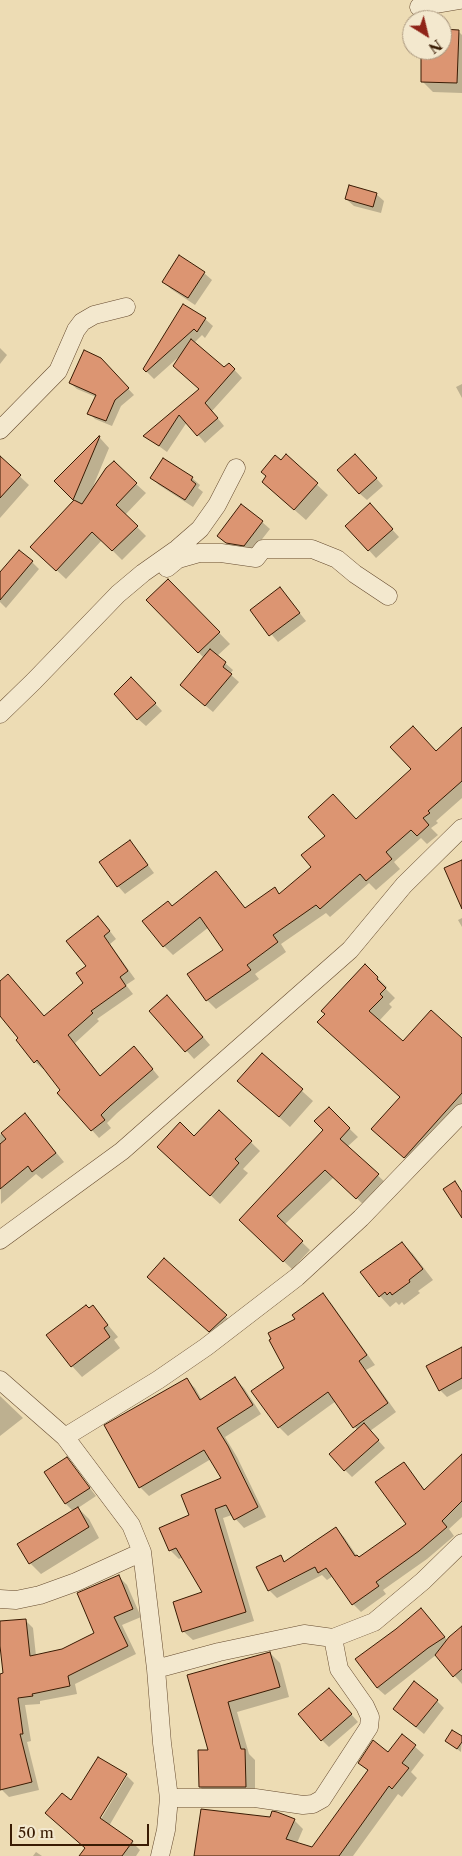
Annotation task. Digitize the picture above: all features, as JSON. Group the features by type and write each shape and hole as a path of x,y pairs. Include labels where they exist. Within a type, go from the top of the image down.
{"street":[{"path":"419,7 460,0"},
{"path":"0,430 58,371 76,330 82,322 94,316 126,307"},
{"path":"0,714 118,594 200,529 217,505 236,468"},
{"path":"148,570 159,573 178,559 199,553 221,553 256,558 263,549 312,549 338,559 355,574 388,596"},
{"path":"0,1240 122,1151 350,950 404,884 462,828"},
{"path":"65,1437 158,1380 206,1347 297,1277 362,1218 462,1113"},
{"path":"0,1380 65,1437 131,1525 142,1552 169,1798 166,1830 160,1856"},
{"path":"0,1599 16,1600 40,1594 76,1582 142,1552"},
{"path":"156,1669 219,1652 304,1634 334,1638 374,1622 459,1553"},
{"path":"169,1798 255,1798 303,1804 313,1804 322,1799 368,1727 370,1717 365,1706 340,1669 334,1638"}],"building":[{"path":"452,30 459,30 457,83 421,82 421,60 452,60"},
{"path":"349,185 377,193 373,207 345,199"},
{"path":"179,255 205,272 188,298 162,282"},
{"path":"183,304 206,318 197,332 194,329 146,372 143,369"},
{"path":"191,339 224,367 229,363 235,369 205,403 218,418 197,436 179,415 159,446 143,436 199,389 173,366"},
{"path":"84,350 101,358 129,388 115,400 106,421 87,414 96,395 69,383"},
{"path":"100,436 73,500 54,481"},
{"path":"286,454 318,483 294,510 262,482 266,476 261,472 275,455 281,460"},
{"path":"355,454 377,478 359,494 337,470"},
{"path":"0,456 21,475 0,498"},
{"path":"163,458 193,477 191,480 196,484 185,500 150,478"},
{"path":"114,461 137,483 116,505 138,526 112,551 92,532 56,571 30,547 74,500 82,504 106,468"},
{"path":"370,503 393,529 368,551 345,526"},
{"path":"241,504 263,521 244,546 226,543 217,536"},
{"path":"19,550 33,561 0,600 0,572"},
{"path":"168,579 220,632 198,653 146,600"},
{"path":"280,587 300,613 269,636 250,610"},
{"path":"210,649 226,662 223,667 232,674 205,706 180,685"},
{"path":"131,677 156,703 137,720 114,694"},
{"path":"413,726 436,751 462,727 462,781 428,811 430,813 423,818 429,825 417,836 411,830 386,852 392,859 366,881 360,874 320,909 316,905 273,935 278,942 247,965 251,970 206,1001 187,974 223,950 200,917 163,947 142,921 168,901 172,906 216,871 245,908 275,887 279,894 311,867 301,855 325,836 308,817 333,794 356,819 411,769 390,747"},
{"path":"130,840 148,865 117,887 99,862"},
{"path":"462,860 462,909 444,868"},
{"path":"98,916 110,931 104,936 128,971 120,977 126,986 91,1011 93,1013 68,1035 100,1076 134,1046 153,1069 101,1115 105,1120 91,1131 57,1093 60,1090 37,1060 34,1063 16,1040 18,1038 0,1016 0,981 8,974 44,1016 83,983 76,973 86,966 66,941"},
{"path":"365,964 386,988 380,994 383,997 369,1011 403,1041 431,1010 462,1038 462,1093 404,1158 371,1129 400,1097 317,1022 325,1014 321,1011"},
{"path":"167,995 203,1037 185,1052 149,1011"},
{"path":"262,1053 303,1089 279,1117 237,1081"},
{"path":"329,1107 350,1128 340,1139 379,1174 356,1199 325,1170 277,1216 303,1241 283,1262 239,1220 323,1130 314,1121"},
{"path":"219,1110 252,1141 235,1159 239,1163 210,1196 157,1147 180,1122 194,1136"},
{"path":"25,1113 56,1153 32,1172 28,1166 0,1189 0,1144 6,1139 1,1133"},
{"path":"455,1181 462,1192 462,1218 443,1189"},
{"path":"402,1242 423,1269 409,1280 410,1282 392,1295 390,1292 387,1295 385,1292 379,1297 360,1272"},
{"path":"164,1258 227,1315 209,1332 147,1277"},
{"path":"323,1293 367,1355 359,1361 388,1403 353,1428 328,1392 278,1428 251,1391 284,1368 269,1340 271,1339 268,1333 295,1319 292,1315"},
{"path":"86,1305 89,1308 93,1305 108,1325 104,1328 110,1337 71,1367 46,1335"},
{"path":"462,1347 462,1378 439,1391 426,1366"},
{"path":"235,1377 253,1405 217,1428 258,1507 234,1520 226,1505 215,1509 246,1612 182,1632 173,1602 202,1592 176,1548 169,1551 159,1528 189,1515 181,1495 221,1478 204,1450 139,1488 104,1425 187,1378 200,1400"},
{"path":"364,1423 379,1440 344,1471 329,1454"},
{"path":"462,1454 462,1501 442,1521 447,1527 419,1551 376,1582 379,1586 352,1605 326,1568 318,1573 315,1567 268,1591 256,1567 281,1555 284,1562 336,1527 355,1556 359,1557 406,1524 375,1482 404,1462 424,1490"},
{"path":"67,1457 90,1488 65,1504 44,1472"},
{"path":"78,1507 89,1527 29,1564 17,1544"},
{"path":"119,1575 133,1609 114,1617 128,1646 68,1676 70,1686 18,1698 23,1734 20,1734 32,1782 0,1790 0,1674 3,1673 0,1621 26,1619 30,1656 62,1649 94,1633 77,1593"},
{"path":"421,1608 445,1637 377,1688 355,1659"},
{"path":"462,1626 462,1669 453,1677 435,1655 449,1637"},
{"path":"270,1652 280,1687 228,1702 241,1749 245,1749 246,1787 199,1787 198,1750 208,1750 187,1675"},
{"path":"414,1681 438,1700 416,1727 393,1709"},
{"path":"329,1688 352,1714 321,1741 298,1714"},
{"path":"452,1730 462,1736 462,1742 457,1749 445,1741"},
{"path":"402,1734 416,1745 402,1763 409,1768 392,1789 389,1786 339,1856 194,1856 201,1809 270,1817 272,1811 277,1812 295,1819 286,1839 312,1847 368,1770 358,1763 373,1740 388,1752"},
{"path":"98,1757 127,1774 100,1818 133,1841 122,1856 79,1856 85,1848 45,1813 62,1793 71,1800"}]}
